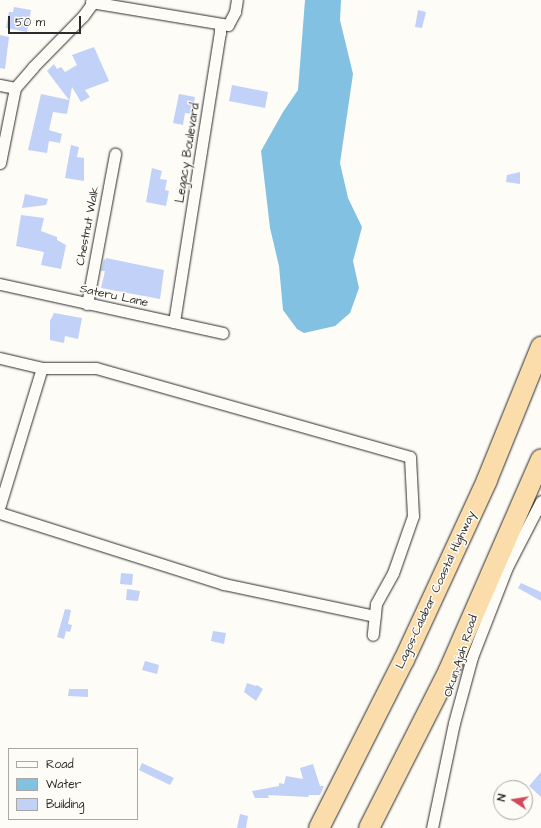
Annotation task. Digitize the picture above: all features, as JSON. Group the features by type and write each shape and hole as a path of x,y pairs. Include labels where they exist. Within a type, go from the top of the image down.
{"highway":[{"name":"Lagos-Calabar Coastal Highway","path":"318,828 404,660 487,480 541,347"},
{"path":"369,828 449,670 541,460"}],"street":[{"path":"0,163 15,88 33,67 83,16 91,2 228,25 235,12 237,0"},
{"name":"Legacy Boulevard","path":"174,322 220,33 220,24"},
{"path":"0,85 15,88"},
{"name":"Chestnut Walk","path":"87,304 115,154"},
{"name":"Sateru Lane","path":"0,284 223,333"},
{"path":"0,358 42,368 96,368 410,457 413,516 393,573 376,604 373,635"},
{"path":"0,505 42,368"},
{"name":"Okun-Ajah Road","path":"432,828 454,723 472,657 507,567 541,501"},
{"path":"0,513 224,584 375,616"}],"water":[{"path":"305,0 341,0 340,20 353,74 340,163 348,198 362,227 353,261 359,288 350,313 335,326 304,333 297,329 283,310 279,266 270,228 261,151 283,112 298,90"}],"building":[{"path":"14,7 31,10 27,32 6,28 9,12 13,12"},
{"path":"418,10 426,12 422,28 415,27"},
{"path":"0,35 9,37 5,69 0,68"},
{"path":"94,47 109,81 85,90 90,97 81,102 72,87 67,114 53,112 49,130 62,134 60,143 49,141 47,153 28,150 41,94 69,100 47,71 54,64 57,69 61,67 65,72 77,65 72,55"},
{"path":"232,85 268,92 265,108 229,101"},
{"path":"179,94 195,97 192,114 185,113 183,125 173,123"},
{"path":"71,145 79,147 77,157 84,158 84,181 65,178"},
{"path":"152,168 162,171 160,179 167,180 165,190 169,191 166,206 146,202"},
{"path":"520,172 520,184 506,182 507,175"},
{"path":"25,194 48,199 46,205 22,208"},
{"path":"21,215 44,218 41,231 57,237 57,240 66,245 61,269 41,265 44,252 16,246"},
{"path":"106,258 164,270 160,299 101,288 105,271 101,271 104,259 106,260"},
{"path":"54,313 82,318 78,339 65,336 64,343 50,340 50,321"},
{"path":"121,573 133,574 132,585 120,584"},
{"path":"521,583 541,592 541,601 518,588"},
{"path":"127,589 140,591 138,601 126,600"},
{"path":"65,609 71,610 68,624 72,625 70,632 66,631 64,639 57,637"},
{"path":"213,631 226,633 224,644 211,641"},
{"path":"145,661 159,665 157,674 142,670"},
{"path":"247,683 257,685 263,689 256,701 244,692"},
{"path":"69,689 88,689 88,697 68,696"},
{"path":"142,763 174,778 170,785 139,770"},
{"path":"313,764 320,786 324,786 320,795 309,795 308,797 268,795 269,798 255,798 252,791 279,786 279,783 284,784 286,776 303,779 300,768"},
{"path":"541,772 541,797 533,790 533,781"},
{"path":"240,814 248,816 246,828 237,828"}]}
